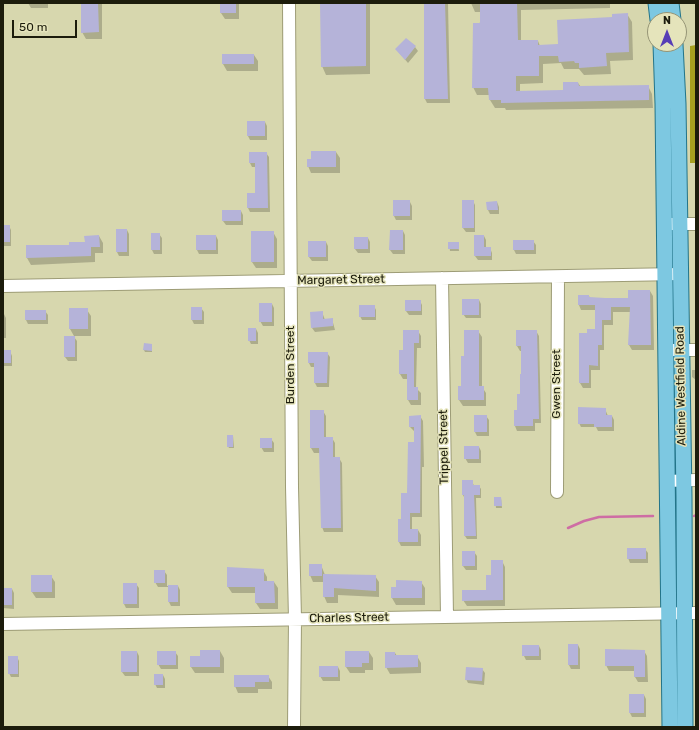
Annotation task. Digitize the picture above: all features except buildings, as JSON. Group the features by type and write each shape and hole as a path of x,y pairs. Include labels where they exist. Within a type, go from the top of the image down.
{"main road":[{"name":"Aldine Westfield Road","path":"662,52 671,104"},
{"name":"Aldine Westfield Road","path":"670,727 683,613 668,480 673,350 671,104 674,52"},
{"name":"Aldine Westfield Road","path":"673,350 689,480 683,613 685,727"}],"street":[{"name":"Burden Street","path":"289,3 295,619 294,727"},
{"path":"671,224 696,224"},
{"name":"Margaret Street","path":"3,286 672,274"},
{"name":"Gwen Street","path":"557,492 558,277"},
{"name":"Trippel Street","path":"442,278 447,617"},
{"path":"673,350 696,350"},
{"path":"668,480 689,480"},
{"name":"Charles Street","path":"3,624 683,613"}],"shaded area":[{"path":"696,45 696,163 690,163 690,46"}],"waterway":[{"path":"568,528 584,521 599,517 653,516"}]}
